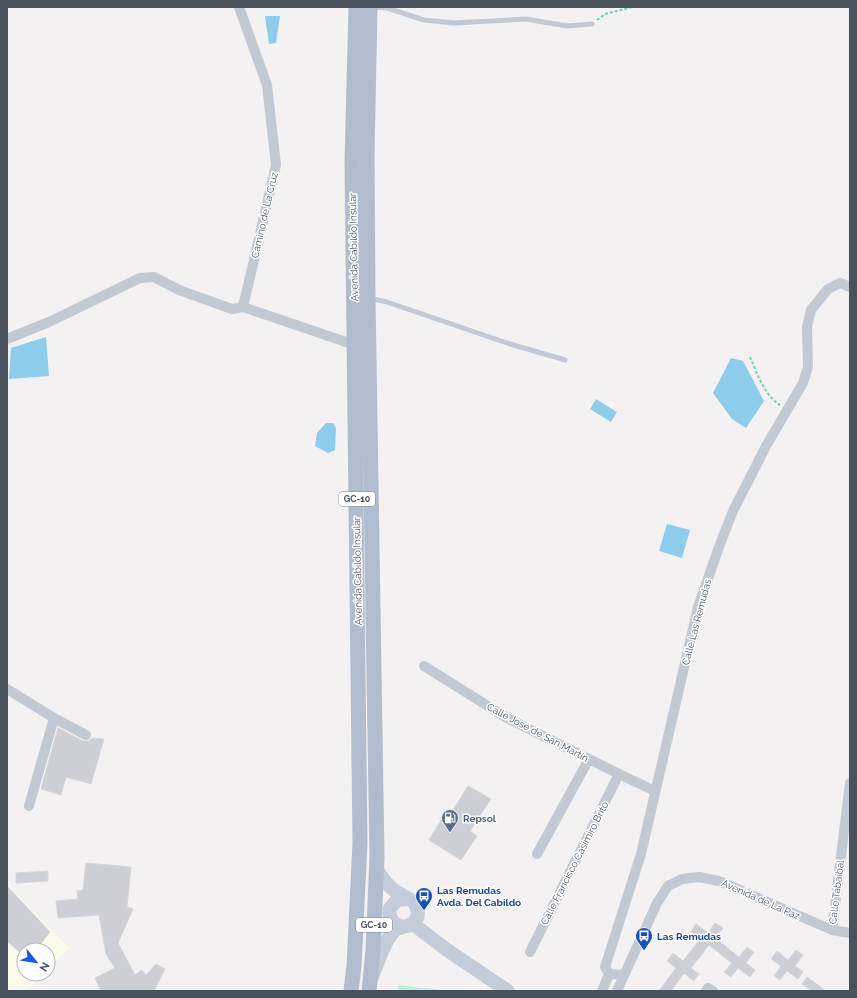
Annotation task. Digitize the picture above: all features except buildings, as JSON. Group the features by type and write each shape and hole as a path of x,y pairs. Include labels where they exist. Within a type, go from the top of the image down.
{"main road":[{"name":"Avenida Cabildo Insular","path":"351,991 354,966 360,843 352,162 356,7"},
{"name":"Avenida Cabildo Insular","path":"370,7 367,153 368,298 377,870 370,985"}],"street":[{"name":"Camino de La Cruz","path":"239,7 267,85 276,166 243,307"},
{"path":"7,339 49,322 140,278 154,277 179,290 232,309 243,307 355,345"},
{"name":"Calle Las Remudas","path":"602,991 609,974 605,966 641,854 698,607 716,553 733,511 766,446 803,383 808,367 807,327 811,310 828,289 840,283 850,286"},
{"name":"Calle José de San Martín","path":"424,666 507,718 655,791"},
{"path":"7,689 54,718 86,734"},
{"path":"28,806 54,718"},
{"path":"537,854 589,759"},
{"name":"Calle Francisco Casimiro Brito","path":"530,952 619,774"},
{"name":"Calle Tabaibal","path":"832,930 850,783"},
{"path":"370,985 389,938 395,930 416,919 418,914 417,908 413,902 395,891 386,883 377,870"},
{"name":"Avenida de La Paz","path":"617,991 657,903 668,886 682,879 699,877 719,881 832,930 850,933"},
{"path":"407,898 397,900 390,908 390,918 393,922 407,925 508,991"},
{"path":"609,974 624,975"},
{"path":"706,991 708,988 713,991"}],"lane":[{"path":"370,7 387,8 424,20 454,23 526,19 566,26 592,24"},
{"path":"368,298 387,302 507,343 565,360"}],"path":[{"path":"592,24 604,14 632,7"},
{"path":"750,357 762,383 774,401 788,410"}],"shaded area":[{"path":"7,884 69,948 56,961 56,942 16,942 16,982 35,982 26,991 7,991"}],"green space":[{"path":"398,985 450,991 398,991"}],"water":[{"path":"265,16 280,16 276,43 269,44"},
{"path":"46,337 49,376 9,379 11,348"},
{"path":"731,358 743,361 764,401 746,428 732,419 713,393"},
{"path":"596,399 617,412 611,422 590,409"},
{"path":"326,423 333,423 336,428 335,450 328,453 315,446 317,433"},
{"path":"667,524 690,530 682,558 659,551"}],"place":[{"name":"Repsol","path":"450,833"},
{"name":"Las Remudas Avda. Del Cabildo","path":"424,911"},
{"name":"Las Remudas","path":"644,951"}]}
